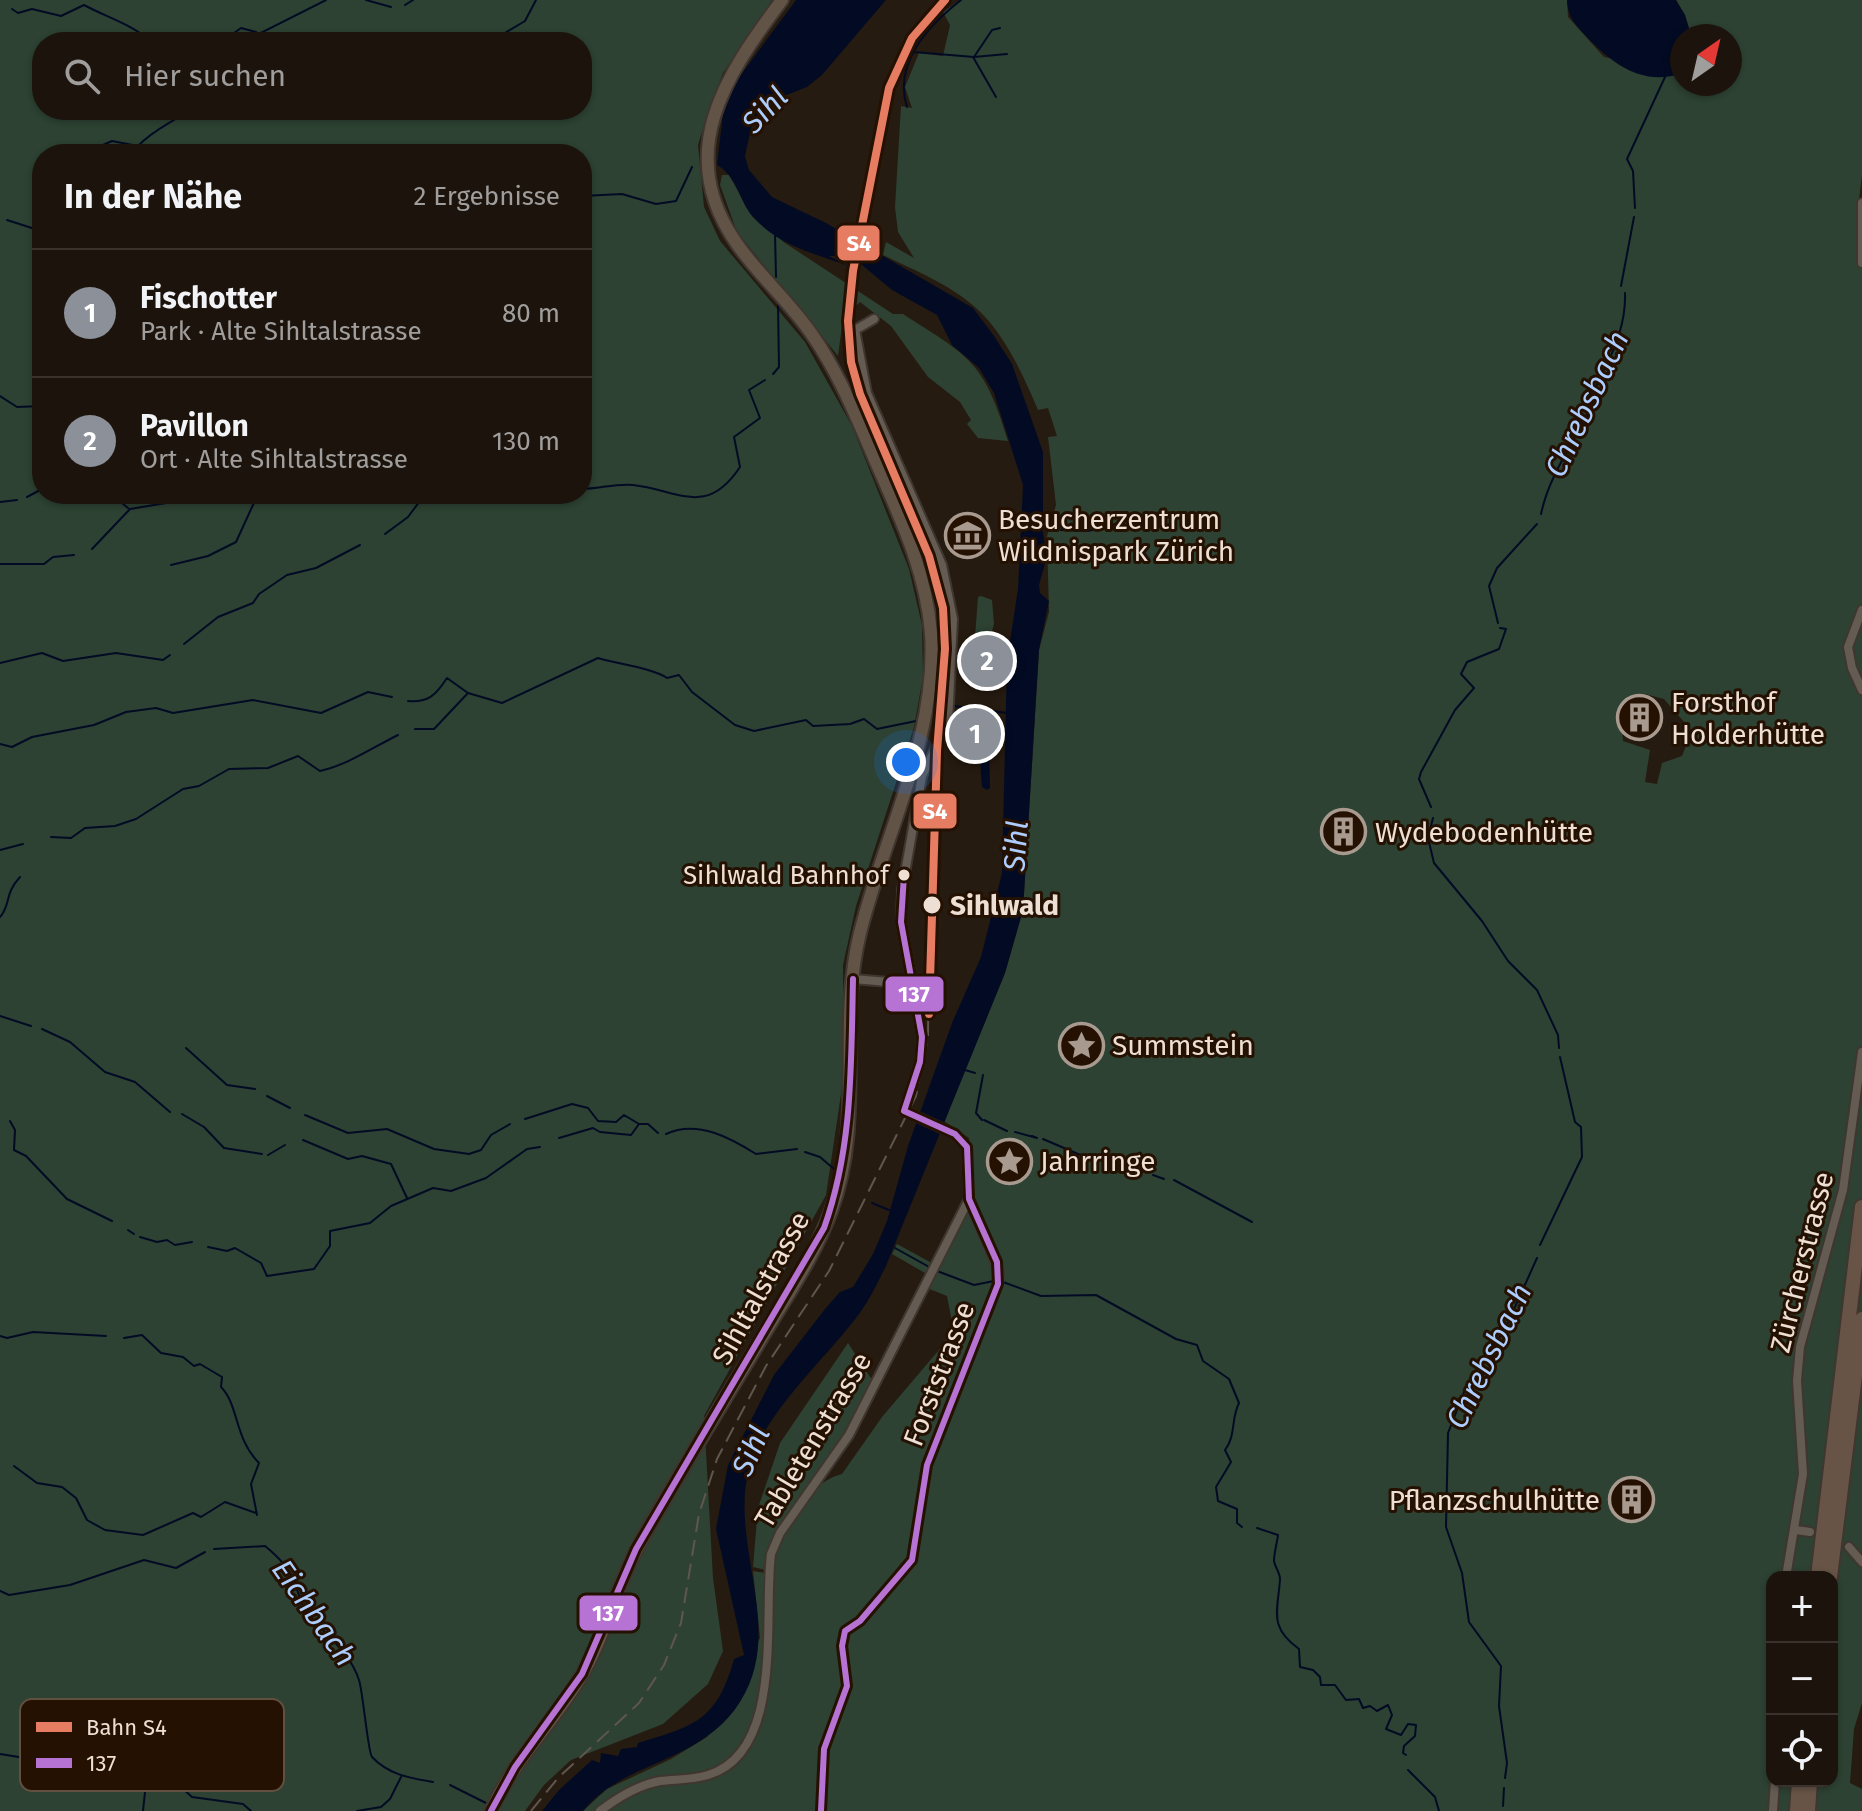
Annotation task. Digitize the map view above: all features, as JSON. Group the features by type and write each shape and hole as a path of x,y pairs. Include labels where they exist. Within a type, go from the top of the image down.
{"highway":[{"path":"1819,1571 1862,1207"},
{"path":"1831,1571 1862,1319"},
{"path":"1797,1811 1799,1787"},
{"path":"1808,1811 1810,1787"}],"main road":[{"name":"Sihltalstrasse","path":"491,1811 503,1787 582,1674 636,1549 824,1228 837,1194 849,1133 853,979 863,921 925,714 931,634 925,590 913,549 839,378 806,326 733,239 711,189 707,146 717,102 738,62 782,0"}],"street":[{"path":"1862,203 1862,263"},
{"path":"853,979 912,984 901,922 902,890 922,776 948,723 953,619 942,565 867,393 855,330 874,319"},
{"path":"1862,610 1848,656 1862,690"},
{"name":"Forststrasse","path":"821,1811 824,1749 847,1686 842,1646 845,1631 860,1621 912,1560 927,1465 998,1284 997,1262 969,1199 967,1147 947,1129 904,1111 920,1062 922,1037 912,984"},
{"name":"Zürcherstrasse","path":"1787,1571 1796,1530 1803,1461 1797,1381 1800,1347 1843,1190 1862,1052"},
{"name":"Tabletenstrasse","path":"600,1811 615,1800 652,1783 709,1775 727,1767 750,1740 763,1706 771,1554 787,1522 849,1435 969,1199"},
{"path":"1796,1530 1810,1532"},
{"path":"1849,1547 1862,1562"},
{"path":"1773,1811 1775,1787"}],"green space":[{"path":"0,0 772,0 723,73 710,106 698,145 704,207 720,241 805,342 852,426 909,569 922,625 923,677 914,727 856,906 843,965 844,1074 826,1195 704,1416 713,1578 723,1651 708,1684 663,1724 571,1760 544,1785 525,1811 0,1811"},
{"path":"960,0 1567,0 1568,17 1604,57 1670,71 1670,96 1742,96 1742,24 1688,24 1676,0 1862,0 1862,175 1858,208 1862,219 1862,1703 1854,1729 1850,1783 1862,1789 1862,1811 583,1811 607,1789 671,1759 707,1737 760,1638 753,1571 772,1574 786,1529 804,1500 828,1479 842,1474 882,1417 944,1344 952,1322 947,1296 927,1288 932,1277 892,1254 897,1244 939,1267 975,1199 969,1138 944,1121 1005,973 1023,910 1039,650 1049,612 1047,536 1056,505 1048,437 1057,436 1048,408 1038,410 1012,356 986,318 955,292 883,255 886,242 914,258 898,232 895,207 901,106 912,108 905,87 919,53 943,56 950,25 943,12","holes":["1645,694 1664,699 1692,731 1682,756 1662,763 1657,784 1645,782 1650,750 1623,741 1621,716 1628,696"]},
{"path":"722,175 729,175 753,217 785,243 893,314 903,314 972,364 991,393 1008,441 978,438 967,424 971,420 960,402 928,377 891,326 860,302 843,318 838,356 737,232 720,185"},
{"path":"978,597 992,600 994,624 989,642 975,637"},
{"path":"848,1343 874,1383 847,1435 777,1536 766,1570 753,1567 758,1508 780,1443"}],"water":[{"name":"Sihl","path":"796,0 886,0 822,75 807,87 774,100 752,124 745,156 749,170 772,197 826,223 973,308 1012,364 1043,452 1043,532 1047,557 1039,585 1040,593 1049,601 1039,650 1023,910 1005,973 886,1266 859,1314 769,1425 750,1465 745,1495 745,1525 758,1615 758,1645 753,1674 740,1702 724,1722 705,1738 619,1781 583,1811 542,1811 559,1790 592,1760 600,1763 601,1753 618,1756 621,1749 637,1747 638,1743 701,1718 720,1696 734,1659 744,1655 716,1529 728,1465 774,1375 840,1292 853,1287 873,1254 887,1221 908,1146 952,1023 981,957 1002,873 1007,661 1018,589 1023,485 994,393 979,368 952,345 937,315 892,290 862,265 829,256 848,266 798,248 774,235 748,211 729,176 717,165 723,114 737,80"},
{"path":"1567,0 1676,0 1688,24 1670,24 1670,76 1642,75 1618,64 1597,47 1569,12"},
{"path":"978,737 989,738 990,788 987,790 982,787"}],"waterway":[{"path":"263,32 326,0"},
{"path":"366,0 391,7"},
{"path":"405,5 413,0"},
{"path":"507,32 525,21 536,0"},
{"path":"907,107 905,75 916,47 961,0"},
{"path":"12,9 18,13 32,9 61,16 84,5 138,32"},
{"path":"236,32 241,28 256,32"},
{"path":"974,57 992,30 1000,28"},
{"path":"914,52 974,57 1007,54"},
{"path":"973,57 996,97"},
{"name":"Chrebsbach","path":"1635,208 1633,171 1627,159 1665,77"},
{"path":"140,144 173,120"},
{"path":"105,144 112,141 128,144"},
{"path":"592,196 622,194 656,204 676,201 692,167"},
{"name":"Chrebsbach","path":"1621,286 1634,217"},
{"path":"7,220 32,228"},
{"path":"775,234 776,277"},
{"name":"Chrebsbach","path":"1541,514 1550,486 1590,408 1598,381 1616,344 1624,314 1625,293"},
{"path":"773,374 779,367 778,304"},
{"path":"592,488 633,485 691,497 715,492 728,483 740,467 734,437 760,418 749,390 765,380"},
{"path":"0,396 17,407 32,406"},
{"path":"27,497 32,494"},
{"path":"0,502 17,500"},
{"path":"123,504 128,508"},
{"path":"92,549 130,509 160,504"},
{"path":"171,565 208,556 236,542 253,504"},
{"path":"385,534 408,517 418,504"},
{"path":"1061,530 1088,531 1123,522"},
{"name":"Chrebsbach","path":"1498,623 1489,586 1497,568 1537,524"},
{"path":"1052,530 1056,531"},
{"path":"184,644 218,617 253,603 259,594 287,575 316,568 360,545"},
{"path":"0,564 44,564 53,557 74,555"},
{"name":"Chrebsbach","path":"1431,807 1419,779 1421,772 1455,710 1474,688 1461,674 1467,662 1499,649 1506,629 1500,628"},
{"path":"0,663 42,653 63,661 116,653 163,660 170,655"},
{"path":"408,701 431,697 447,678 468,693 502,703 598,658 667,678 679,675 692,692 735,725 754,731 806,720 813,726 850,724 864,719 877,729 916,721"},
{"path":"0,744 12,747 32,737 94,725 126,712 156,708 173,713 253,700 321,713 368,692 392,697"},
{"path":"415,729 434,729 468,693"},
{"path":"954,706 1007,713"},
{"path":"51,837 71,838 85,828 115,826 136,819 183,789 199,786 229,769 268,768 298,756 320,771 350,760 398,735"},
{"name":"Chrebsbach","path":"1433,818 1428,838 1434,863 1482,921 1508,961 1537,990 1558,1035 1559,1048"},
{"path":"0,850 23,844"},
{"path":"0,917 20,877"},
{"path":"0,1016 31,1026"},
{"path":"42,1029 70,1042 105,1072 135,1082 170,1112"},
{"path":"186,1048 227,1085 255,1089"},
{"name":"Chrebsbach","path":"1540,1245 1582,1157 1581,1127 1575,1122 1560,1057"},
{"path":"965,1070 975,1073"},
{"path":"982,1120 976,1113 983,1075"},
{"path":"267,1096 290,1108"},
{"path":"525,1119 572,1104 588,1108 598,1121 616,1122 624,1115 639,1124"},
{"path":"182,1114 204,1127 224,1148 262,1154"},
{"path":"305,1115 348,1133 387,1129 434,1149 469,1154 481,1150 491,1135 510,1124"},
{"path":"984,1120 1007,1131"},
{"path":"10,1121 15,1130 14,1150 26,1156 67,1199 112,1221"},
{"path":"559,1138 593,1128 600,1132 631,1135 639,1124 648,1124 658,1133"},
{"path":"666,1134 678,1130 702,1130 725,1137 756,1154 797,1149"},
{"path":"1015,1132 1037,1138 1032,1136"},
{"path":"1043,1139 1078,1154 1140,1171"},
{"path":"303,1140 348,1159 362,1156 391,1164 407,1198"},
{"path":"268,1155 285,1145"},
{"path":"208,1247 227,1251 235,1248 261,1263 267,1276 314,1269 330,1246 330,1231 370,1223 391,1206 433,1188 451,1191 486,1178 527,1149 540,1147"},
{"path":"805,1152 820,1157 834,1169"},
{"path":"1153,1175 1164,1179"},
{"path":"1174,1180 1252,1222"},
{"path":"872,1203 889,1210"},
{"path":"128,1230 134,1234"},
{"path":"140,1237 157,1242 167,1240 175,1245 192,1242"},
{"path":"895,1248 931,1268"},
{"name":"Chrebsbach","path":"1505,1778 1507,1763 1499,1706 1501,1666 1469,1622 1462,1573 1446,1527 1448,1433 1466,1387 1505,1329 1537,1258"},
{"path":"937,1271 974,1285 994,1281"},
{"path":"1003,1282 1041,1296 1096,1295 1176,1339 1197,1345 1203,1361 1229,1379 1239,1403 1231,1439 1225,1450 1231,1462 1216,1487 1218,1501 1237,1509 1237,1523 1242,1527"},
{"name":"Eichbach","path":"0,1336 7,1338 33,1332 106,1336"},
{"name":"Eichbach","path":"124,1338 142,1335 161,1353 183,1357 194,1366 200,1364 222,1377 221,1387 231,1403 245,1443 259,1463 251,1484 257,1515"},
{"path":"14,1466 37,1483 62,1487 76,1498 87,1520 105,1530 143,1535 193,1513 201,1517 225,1502 256,1513"},
{"path":"1257,1528 1278,1535 1274,1561 1280,1579 1277,1618 1283,1633 1299,1649 1300,1667 1313,1670 1320,1677 1321,1685 1335,1685 1346,1700 1359,1699 1363,1708 1370,1706 1377,1711 1388,1705 1392,1715 1386,1729 1401,1735 1408,1724 1416,1725 1415,1736 1404,1746 1403,1753 1406,1755"},
{"name":"Eichbach","path":"214,1549 265,1546 281,1560 293,1578 307,1613 355,1669 361,1687 372,1757 393,1772 433,1782"},
{"path":"0,1591 9,1595 70,1585 144,1560 176,1568 205,1552"},
{"path":"0,1754 20,1757"},
{"path":"1408,1770 1435,1797 1439,1811"},
{"path":"357,1811 381,1807 390,1799 401,1777"},
{"name":"Eichbach","path":"450,1785 488,1804"},
{"name":"Chrebsbach","path":"1503,1806 1504,1788"},
{"path":"185,1791 192,1797 243,1804 251,1811"},
{"path":"143,1811 145,1792"}],"railway":[{"path":"531,1811 558,1778 639,1703 664,1665 681,1623 699,1514 717,1459 766,1366 829,1271 916,1096 928,1037 930,834 937,760"}],"rail line":[{"name":"S4","path":"929,1014 937,751 945,649 943,608 929,556 860,394 851,362 848,321 853,271 889,88 912,38 945,0"}],"transit line":[{"name":"137","path":"904,875 901,922 922,1037 920,1062 904,1111"},
{"name":"137","path":"491,1811 515,1767 582,1674 636,1549 824,1228 840,1167 849,1105 853,979"},
{"name":"137","path":"821,1811 824,1749 847,1686 842,1646 845,1631 860,1621 912,1560 927,1465 998,1284 997,1262 969,1199 967,1147 955,1134 904,1111"}],"place":[{"name":"Besucherzentrum Wildnispark Zürich","path":"967,535"},
{"name":"Pavillon","path":"987,661"},
{"name":"Forsthof Holderhütte","path":"1640,718"},
{"name":"Fischotter","path":"975,734"},
{"name":"Wydebodenhütte","path":"1344,832"},
{"name":"Sihlwald Bahnhof","path":"904,875"},
{"name":"Sihlwald","path":"932,905"},
{"name":"Summstein","path":"1081,1045"},
{"name":"Jahrringe","path":"1009,1161"},
{"name":"Pflanzschulhütte","path":"1631,1500"}]}
